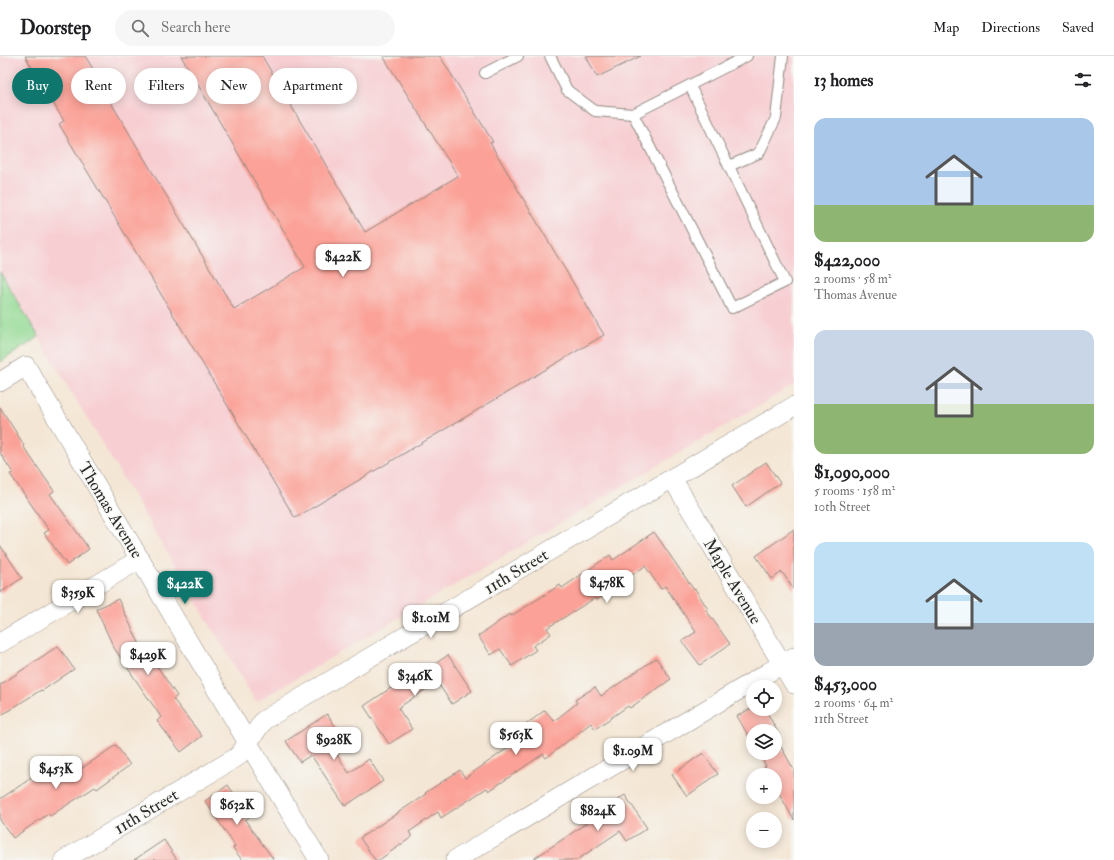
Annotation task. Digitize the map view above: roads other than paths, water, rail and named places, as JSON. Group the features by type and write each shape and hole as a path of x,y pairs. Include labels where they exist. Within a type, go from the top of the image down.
{"street":[{"name":"Thomas Avenue","path":"0,382 26,366 248,743 319,860"},
{"name":"11th Street","path":"64,860 237,757 264,720 794,406"},
{"name":"Maple Avenue","path":"672,478 788,661 794,684"},
{"path":"0,643 140,559"},
{"path":"455,860 788,661"}],"lane":[{"path":"485,73 518,56"},
{"path":"550,56 567,90 596,112 633,114 747,56"},
{"path":"729,166 759,153 776,118 783,56"},
{"path":"633,114 732,308 785,282 690,86"}]}
